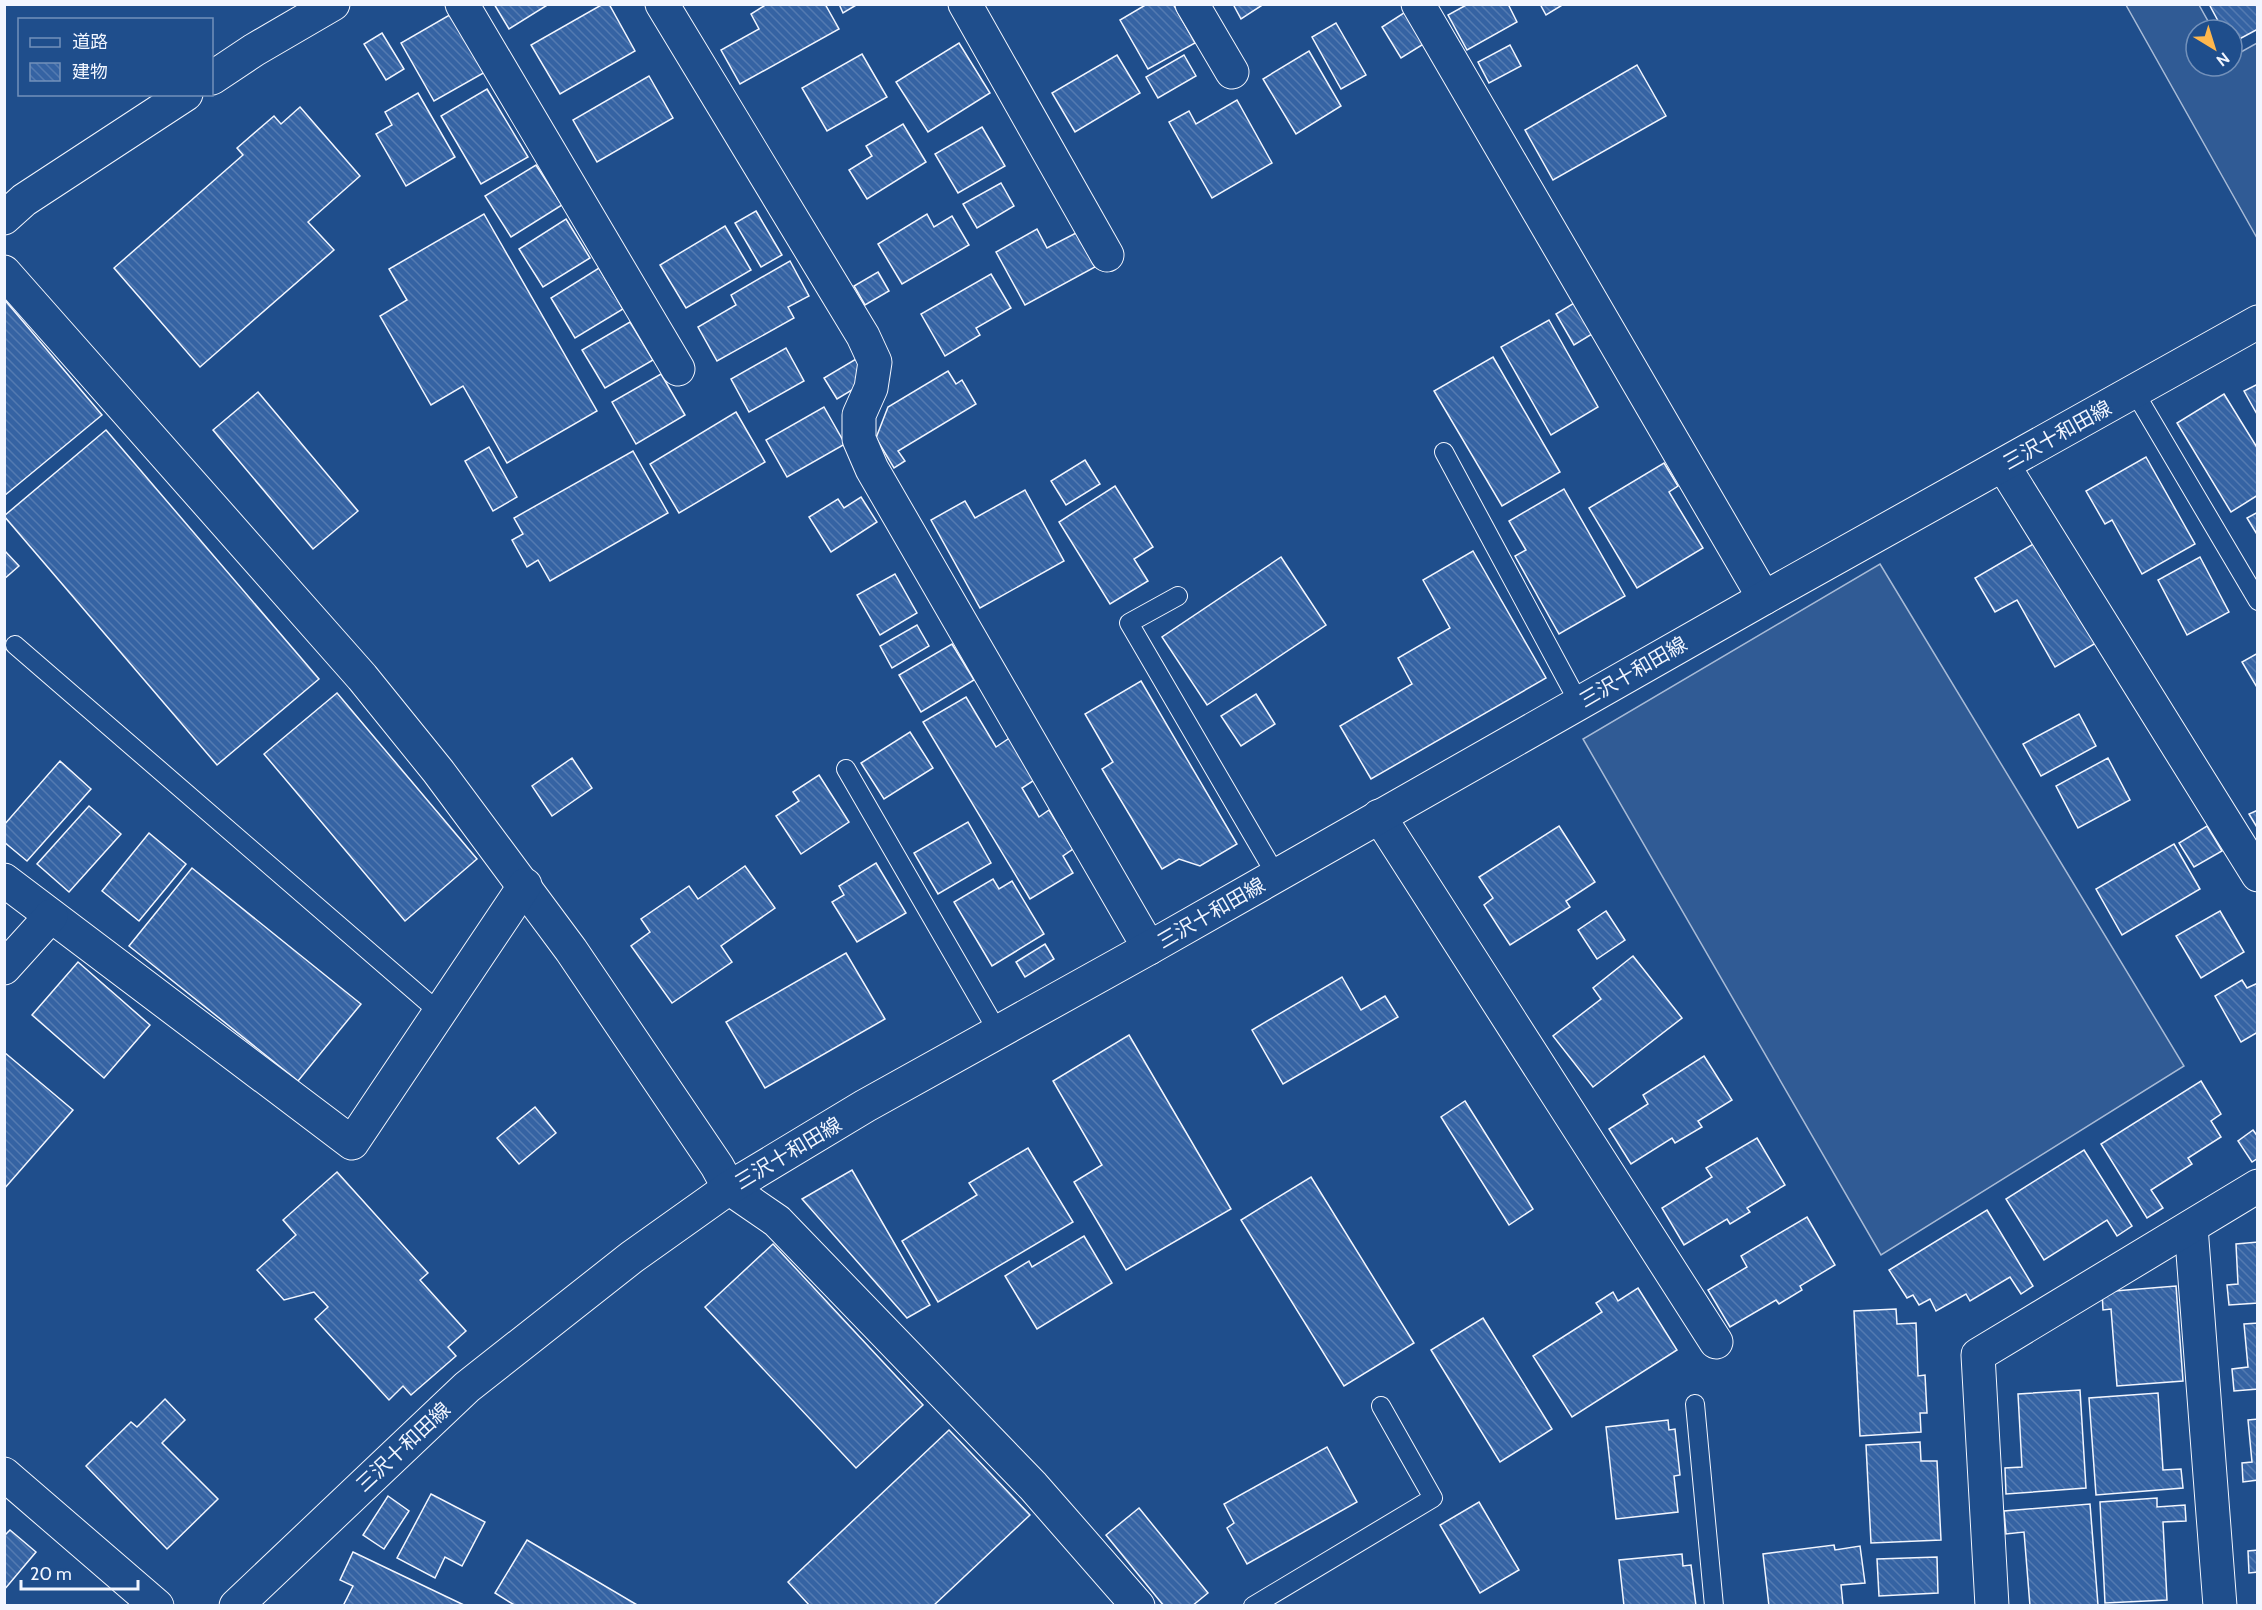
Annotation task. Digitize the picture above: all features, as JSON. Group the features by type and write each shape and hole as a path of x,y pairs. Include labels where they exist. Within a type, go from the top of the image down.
{"street":[{"path":"213,77 254,50 333,4"},
{"path":"462,4 678,369"},
{"path":"662,4 863,336 875,362 871,388 860,415 859,439 872,469 1149,948"},
{"path":"965,4 1107,255"},
{"path":"1192,4 1232,72"},
{"path":"1418,4 1764,598"},
{"path":"4,218 24,200 183,96"},
{"path":"4,272 362,677 438,771 525,885 578,960 717,1166 729,1188 777,1221 1033,1486 1138,1605"},
{"name":"三沢十和田線","path":"236,1605 467,1387 632,1257 729,1188 865,1106 2258,322"},
{"path":"2003,465 2258,875"},
{"path":"1379,816 1716,1342"},
{"path":"4,880 352,1143 525,885"},
{"path":"4,968 51,916"},
{"path":"1992,1605 1978,1355 2258,1186"},
{"path":"2191,1227 2220,1605"},
{"path":"4,1474 157,1605"}],"lane":[{"path":"2134,391 2258,601"},
{"path":"1444,452 1579,703"},
{"path":"1178,596 1129,623 1276,875"},
{"path":"15,645 440,1012"},
{"path":"846,769 998,1032"},
{"path":"1695,1404 1714,1605"},
{"path":"1253,1605 1433,1498 1381,1406"}],"shaded area":[{"path":"2126,5 2199,5 2206,18 2184,18 2184,78 2244,78 2244,50 2257,43 2257,238"},
{"path":"1880,564 2184,1066 1881,1255 1583,739"}],"building":[{"path":"494,4 549,4 509,29"},
{"path":"603,4 609,4 635,51 560,94 531,45"},
{"path":"767,4 825,4 839,29 740,84 721,50 759,29 751,14"},
{"path":"839,4 858,4 843,13"},
{"path":"1147,4 1173,4 1195,43 1148,69 1120,20"},
{"path":"1233,4 1264,4 1241,19"},
{"path":"1468,4 1508,4 1517,22 1467,50 1448,15"},
{"path":"1540,4 1564,4 1546,15"},
{"path":"2209,4 2258,4 2258,29 2244,37 2244,18 2217,18"},
{"path":"1410,9 1430,40 1401,58 1382,27"},
{"path":"453,13 487,71 434,101 401,43"},
{"path":"1336,23 1366,75 1341,89 1312,37"},
{"path":"382,33 404,69 386,80 364,44"},
{"path":"959,43 990,93 928,132 896,82"},
{"path":"1510,45 1521,66 1489,83 1478,62"},
{"path":"1309,51 1341,106 1296,134 1263,79"},
{"path":"862,54 887,97 827,131 802,88"},
{"path":"1117,55 1140,93 1075,132 1052,93"},
{"path":"1184,55 1196,76 1158,98 1146,77"},
{"path":"1637,65 1666,116 1553,180 1525,130"},
{"path":"649,76 673,118 597,162 573,120"},
{"path":"487,89 528,157 481,184 441,116"},
{"path":"418,93 455,157 406,186 376,134 392,125 385,112"},
{"path":"1237,100 1272,163 1212,198 1169,122 1189,111 1196,124"},
{"path":"300,107 360,176 308,222 334,250 200,367 114,268 243,155 237,148 274,116 281,124"},
{"path":"903,124 926,162 867,199 849,170 872,156 866,146"},
{"path":"982,127 1005,166 958,193 935,154"},
{"path":"536,165 562,205 511,237 485,196"},
{"path":"1001,183 1014,206 977,228 963,204"},
{"path":"756,211 782,255 761,267 735,223"},
{"path":"484,214 597,411 507,463 463,386 431,405 380,316 407,300 389,269"},
{"path":"927,214 934,227 952,216 969,245 902,284 878,244"},
{"path":"566,219 590,258 543,287 519,249"},
{"path":"725,226 751,270 686,308 660,265"},
{"path":"1037,229 1047,248 1076,233 1095,267 1025,305 996,252"},
{"path":"790,261 809,296 788,307 794,318 717,361 698,327 736,305 731,295"},
{"path":"599,268 623,309 575,338 551,298"},
{"path":"878,272 889,291 865,305 854,286"},
{"path":"991,274 1011,308 976,328 980,335 945,356 921,314"},
{"path":"4,299 102,415 4,496"},
{"path":"1579,300 1597,331 1574,345 1556,314"},
{"path":"1549,320 1598,407 1551,435 1501,347"},
{"path":"630,322 653,360 605,388 582,350"},
{"path":"786,348 804,381 749,412 731,379"},
{"path":"1493,357 1560,472 1502,506 1434,391"},
{"path":"856,359 863,370 857,387 837,399 824,378"},
{"path":"948,371 956,384 962,380 976,404 898,451 905,461 894,468 876,438 888,407"},
{"path":"661,374 685,415 636,444 612,402"},
{"path":"2258,384 2258,416 2244,391"},
{"path":"258,392 358,511 313,549 213,430"},
{"path":"2224,394 2258,449 2258,495 2231,512 2177,423"},
{"path":"824,407 845,444 787,477 766,440"},
{"path":"736,412 765,462 679,513 650,464"},
{"path":"106,430 319,679 217,765 4,516"},
{"path":"489,447 517,497 493,511 465,461"},
{"path":"633,451 668,513 550,581 538,560 527,567 512,540 523,534 514,518"},
{"path":"2146,457 2195,544 2142,574 2112,520 2105,524 2086,491"},
{"path":"1085,460 1100,484 1066,505 1051,481"},
{"path":"1664,463 1678,486 1669,492 1703,548 1637,588 1589,508"},
{"path":"1115,486 1153,547 1134,559 1148,581 1110,604 1059,522"},
{"path":"1564,489 1625,596 1559,634 1515,556 1526,550 1509,521"},
{"path":"1025,490 1064,561 980,608 931,520 965,501 975,518"},
{"path":"861,497 877,522 831,552 809,517 838,499 844,508"},
{"path":"2258,512 2258,536 2247,518"},
{"path":"2037,542 2096,643 2055,667 2017,600 1995,612 1975,578"},
{"path":"4,550 19,566 4,579"},
{"path":"1473,551 1546,678 1371,779 1340,726 1412,684 1398,658 1450,628 1423,580"},
{"path":"1281,557 1326,625 1207,705 1162,637"},
{"path":"2200,557 2229,612 2187,635 2158,580"},
{"path":"895,574 917,613 880,635 857,595"},
{"path":"917,625 929,646 892,668 880,646"},
{"path":"952,644 974,680 921,712 899,675"},
{"path":"2258,653 2258,689 2242,662"},
{"path":"1141,681 1237,844 1200,866 1179,859 1162,869 1102,769 1113,762 1085,714"},
{"path":"337,693 477,859 405,921 264,754"},
{"path":"1256,694 1275,724 1241,746 1221,716"},
{"path":"966,697 996,747 1011,737 1036,779 1022,788 1039,817 1049,810 1073,849 1063,856 1073,873 1030,899 923,722"},
{"path":"2079,714 2096,746 2041,776 2023,744"},
{"path":"910,732 933,768 884,799 861,763"},
{"path":"572,758 592,788 552,816 532,786"},
{"path":"2108,758 2130,800 2078,828 2056,786"},
{"path":"60,761 91,789 27,861 4,842 4,825"},
{"path":"819,775 849,822 801,854 776,816 799,801 793,792"},
{"path":"89,806 121,834 69,892 37,864"},
{"path":"2258,810 2258,829 2249,814"},
{"path":"968,822 991,863 938,894 914,853"},
{"path":"1559,826 1595,882 1566,901 1570,907 1510,945 1484,905 1493,898 1479,877"},
{"path":"2207,826 2222,851 2194,867 2179,843"},
{"path":"149,833 186,864 139,921 102,891"},
{"path":"2174,844 2200,889 2122,935 2096,889"},
{"path":"876,863 906,913 857,942 832,902 844,895 839,886"},
{"path":"745,866 775,908 721,946 732,962 672,1003 631,946 650,932 641,919 689,886 698,899"},
{"path":"192,868 361,1004 298,1081 129,946"},
{"path":"993,879 999,889 1012,881 1044,934 992,966 954,902"},
{"path":"1606,911 1625,940 1597,959 1578,930"},
{"path":"2220,911 2244,952 2201,978 2176,936"},
{"path":"1045,944 1054,959 1025,977 1016,962"},
{"path":"846,953 885,1019 765,1088 726,1022"},
{"path":"1633,956 1682,1018 1593,1087 1553,1036 1601,999 1593,988"},
{"path":"78,962 150,1025 104,1078 32,1015"},
{"path":"1342,977 1361,1010 1385,996 1398,1017 1283,1084 1252,1030"},
{"path":"2242,980 2247,988 2258,983 2258,1032 2241,1042 2215,996"},
{"path":"1129,1035 1231,1209 1126,1270 1074,1182 1102,1165 1053,1081"},
{"path":"4,1052 73,1110 4,1189"},
{"path":"1704,1056 1732,1100 1698,1121 1702,1127 1675,1143 1672,1138 1631,1164 1609,1129 1648,1104 1643,1095"},
{"path":"2201,1081 2221,1114 2211,1121 2221,1137 2188,1158 2192,1164 2151,1190 2163,1208 2147,1218 2101,1144"},
{"path":"1465,1101 1533,1209 1509,1225 1441,1117"},
{"path":"535,1107 556,1133 519,1164 497,1138"},
{"path":"2253,1130 2258,1137 2258,1158 2252,1162 2238,1141"},
{"path":"1757,1138 1785,1185 1747,1208 1750,1212 1730,1224 1727,1219 1684,1245 1662,1208 1712,1177 1706,1168"},
{"path":"1028,1148 1073,1222 938,1302 902,1241 977,1195 969,1183"},
{"path":"2084,1150 2132,1226 2117,1236 2107,1220 2044,1260 2006,1199"},
{"path":"852,1170 930,1305 907,1318 802,1199"},
{"path":"337,1172 428,1273 420,1280 466,1331 448,1347 456,1356 411,1395 403,1386 389,1400 315,1319 328,1307 314,1292 284,1300 257,1270 296,1235 283,1220"},
{"path":"1311,1177 1414,1343 1344,1386 1241,1220"},
{"path":"1987,1210 2033,1286 2021,1294 2010,1277 1970,1301 1966,1294 1936,1311 1930,1299 1919,1305 1913,1295 1907,1298 1889,1270"},
{"path":"1807,1217 1835,1265 1800,1286 1802,1290 1779,1304 1776,1300 1730,1327 1708,1290 1747,1267 1741,1256"},
{"path":"1084,1236 1112,1283 1037,1329 1005,1276 1029,1261 1032,1267"},
{"path":"2258,1242 2258,1303 2229,1305 2227,1285 2238,1284 2236,1244"},
{"path":"773,1244 923,1405 856,1468 705,1307"},
{"path":"2176,1286 2183,1381 2117,1386 2111,1309 2103,1310 2102,1292"},
{"path":"1638,1288 1677,1350 1572,1417 1533,1356 1602,1312 1596,1303 1613,1292 1618,1301"},
{"path":"1896,1309 1897,1324 1916,1323 1918,1376 1925,1375 1927,1413 1920,1413 1921,1432 1860,1436 1854,1311"},
{"path":"1483,1318 1552,1429 1500,1462 1431,1350"},
{"path":"2258,1323 2258,1389 2234,1391 2232,1369 2248,1367 2244,1324"},
{"path":"2080,1390 2086,1488 2006,1494 2005,1468 2022,1467 2018,1394"},
{"path":"2158,1393 2163,1470 2181,1469 2183,1488 2096,1495 2089,1398"},
{"path":"165,1399 185,1420 162,1443 218,1499 167,1549 86,1466 131,1422 137,1427"},
{"path":"2258,1419 2258,1480 2243,1482 2242,1463 2252,1462 2248,1420"},
{"path":"1668,1420 1669,1430 1675,1429 1680,1475 1674,1476 1678,1512 1616,1519 1606,1427"},
{"path":"949,1430 1030,1515 933,1606 810,1606 788,1582"},
{"path":"1920,1442 1921,1461 1937,1461 1941,1540 1871,1543 1866,1445"},
{"path":"1327,1447 1357,1502 1247,1564 1227,1528 1234,1523 1224,1504"},
{"path":"431,1494 485,1522 462,1566 445,1557 435,1578 397,1558"},
{"path":"388,1496 409,1511 384,1549 363,1535"},
{"path":"2157,1498 2157,1507 2185,1505 2186,1521 2163,1522 2167,1600 2105,1603 2100,1502"},
{"path":"1479,1502 1519,1570 1480,1593 1440,1525"},
{"path":"2090,1504 2098,1605 2030,1606 2024,1532 2006,1534 2004,1511"},
{"path":"1139,1508 1208,1593 1192,1606 1164,1606 1106,1535"},
{"path":"10,1530 36,1552 4,1590 4,1536"},
{"path":"527,1540 639,1606 516,1606 495,1593"},
{"path":"1834,1545 1835,1550 1860,1546 1865,1583 1841,1585 1843,1605 1769,1606 1763,1554"},
{"path":"2258,1550 2258,1572 2249,1573 2248,1551"},
{"path":"353,1552 466,1606 343,1606 353,1586 340,1580"},
{"path":"1682,1554 1683,1566 1691,1565 1696,1606 1624,1606 1619,1560"},
{"path":"1937,1557 1938,1593 1879,1596 1877,1559"}]}
